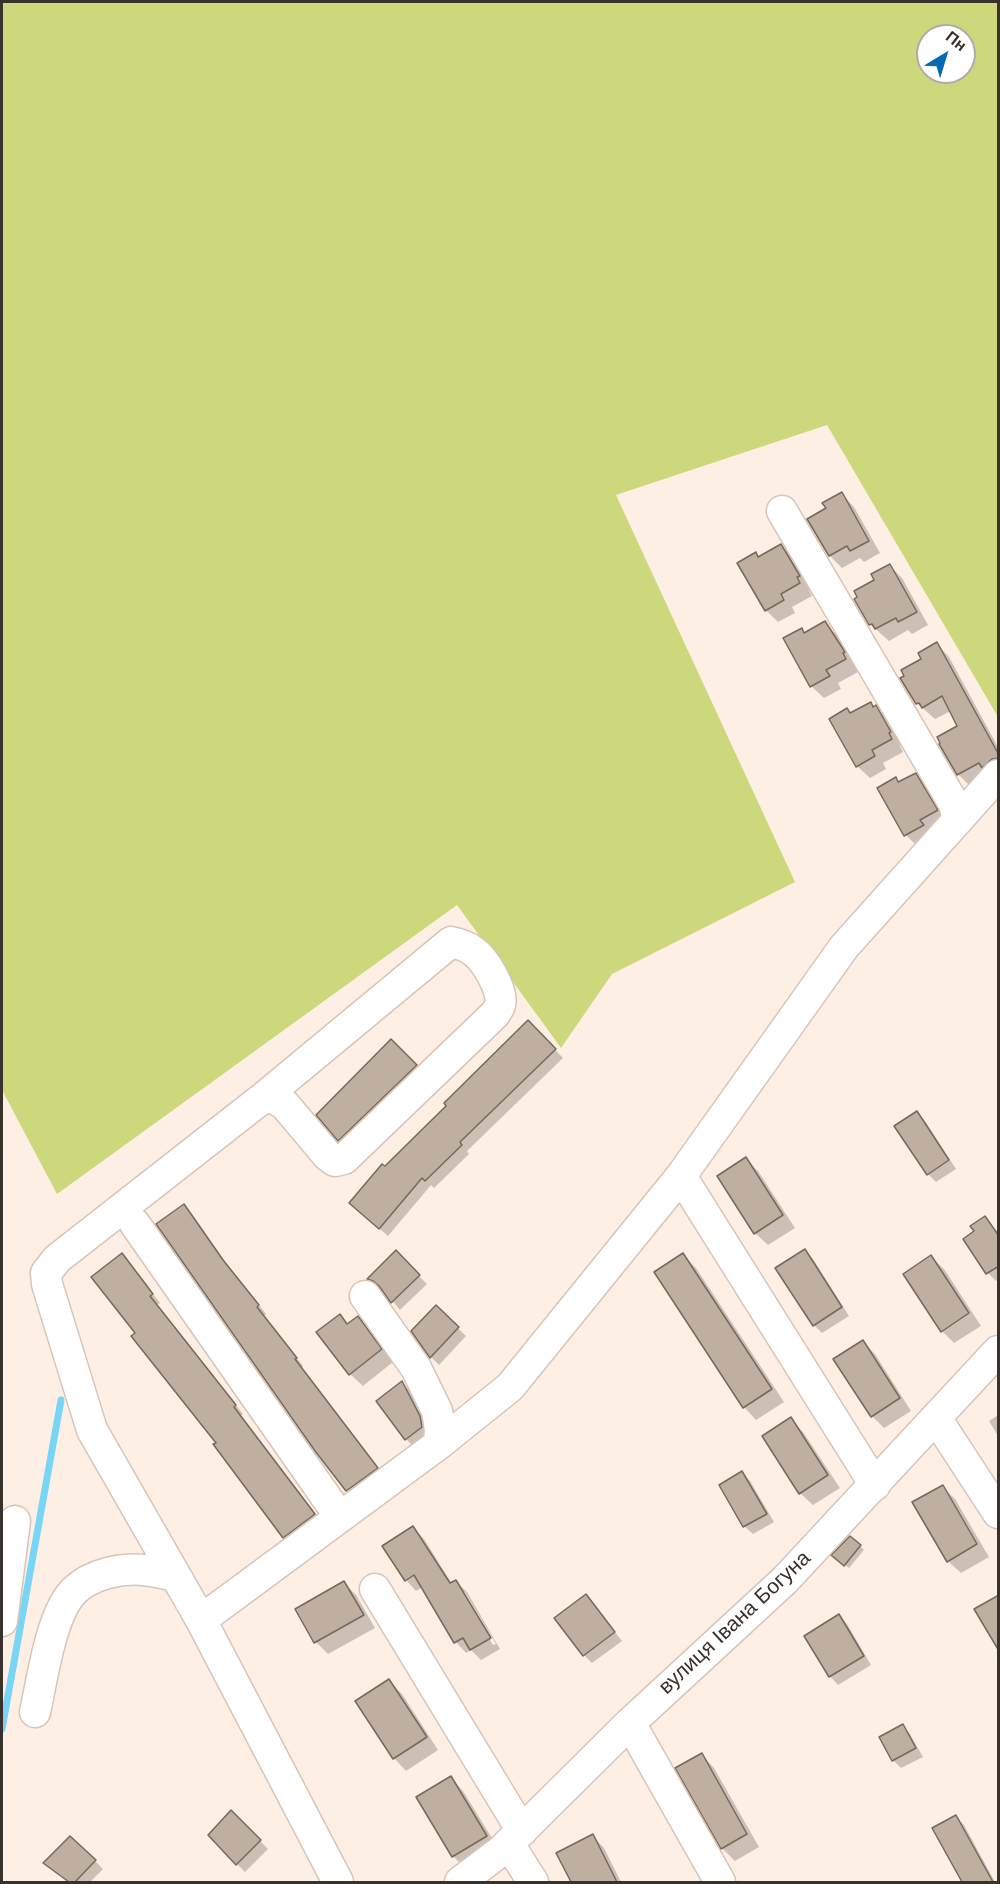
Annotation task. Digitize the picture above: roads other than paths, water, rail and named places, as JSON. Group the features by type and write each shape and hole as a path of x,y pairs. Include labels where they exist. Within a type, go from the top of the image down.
{"street":[{"path":"782,511 954,804 958,820"},
{"path":"201,1620 439,1444 510,1386 681,1176 844,947 999,775"},
{"path":"264,1097 277,1100 285,1105 328,1156 335,1161 344,1159 495,1014 501,1005 499,992 489,967 475,952 463,945 451,942 264,1097 57,1259 46,1273 47,1284 92,1430 201,1620 338,1882"},
{"path":"681,1176 875,1485"},
{"path":"135,1224 340,1517"},
{"path":"365,1296 416,1368 432,1400 441,1429 439,1444"},
{"name":"вулиця Івана Богуна","path":"460,1882 515,1837 630,1723 785,1580 999,1351"},
{"path":"936,1418 999,1513"},
{"path":"2,1621 15,1521"},
{"path":"35,1712 48,1649 62,1610 73,1591 89,1580 108,1572 143,1570 176,1576"},
{"path":"375,1589 515,1837 533,1882"},
{"path":"630,1723 720,1882"}],"waterway":[{"path":"2,1729 61,1400"}]}
